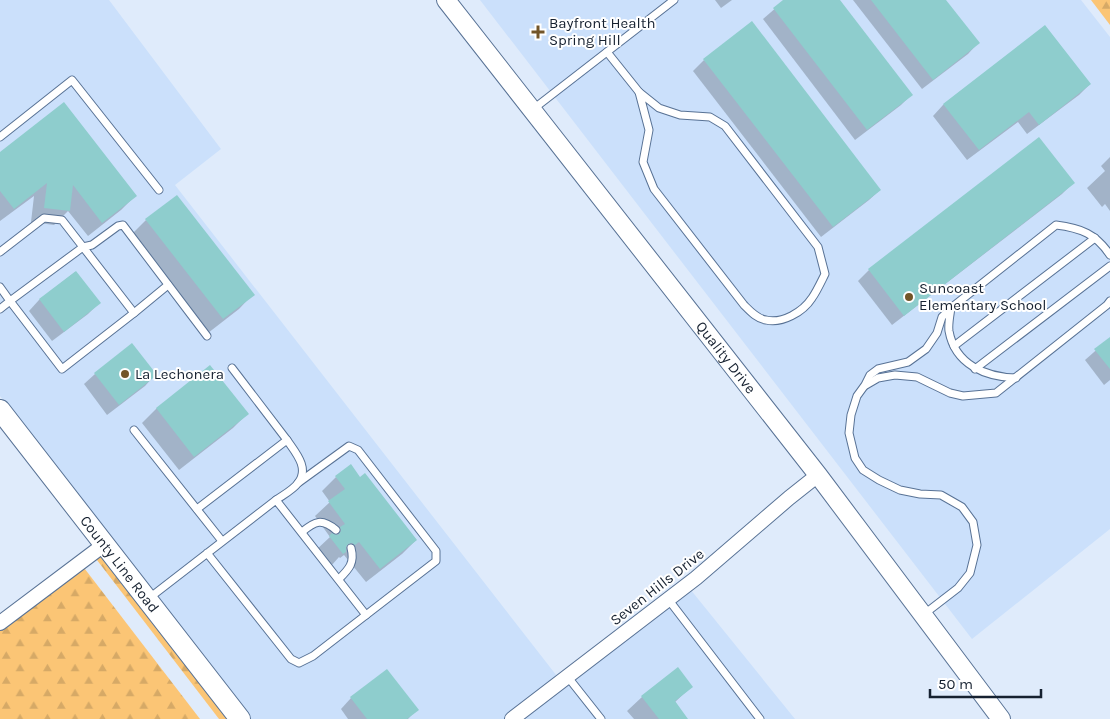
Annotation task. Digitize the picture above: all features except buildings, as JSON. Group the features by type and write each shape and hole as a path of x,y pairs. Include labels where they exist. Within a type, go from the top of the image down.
{"main road":[{"name":"County Line Road","path":"0,410 240,719"}],"street":[{"name":"Quality Drive","path":"446,0 818,475 1001,719"},
{"name":"Seven Hills Drive","path":"512,719 696,578 818,475"},
{"path":"0,623 105,544"}],"lane":[{"path":"531,110 674,0"},
{"path":"607,52 639,92 659,108 680,115 710,117 725,126 818,247 825,274 812,299 798,312 780,321 765,320 754,315 744,305 654,189 643,162 649,130 639,92"},
{"path":"0,137 72,80 159,190"},
{"path":"0,252 44,218 62,220 134,312"},
{"path":"0,309 83,247 92,245 118,226 123,225 207,336"},
{"path":"922,615 958,588 970,573 977,544 973,522 962,507 941,495 920,494 900,490 863,470 855,458 849,433 851,415 857,396 870,375 878,369 908,362 926,349 937,333 942,317 951,308 1056,225 1075,227 1095,238 1110,255"},
{"path":"954,346 1095,238"},
{"path":"975,369 1110,266"},
{"path":"0,287 62,369 168,285"},
{"path":"865,385 878,378 894,376 918,377 950,393 963,396 996,393 1108,305 1110,301"},
{"path":"951,308 949,330 954,346 961,358 975,369 991,375 1016,378"},
{"path":"232,368 298,456 303,473 298,483"},
{"path":"134,430 222,541"},
{"path":"197,509 286,440"},
{"path":"147,599 298,483 348,446 358,450 436,551 436,560 313,656 299,663 291,659 207,553"},
{"path":"276,500 366,615"},
{"path":"302,532 312,524 320,522 330,524 336,530"},
{"path":"339,579 350,568 353,560 351,548"},
{"path":"668,599 760,719"},
{"path":"567,676 600,719"}],"shaded area":[{"path":"0,0 109,0 221,149 175,185 560,680 686,584 795,719 251,719 0,396"},
{"name":"Suncoast Elementary School","path":"480,0 1081,0 1110,37 1110,529 972,639"}],"green space":[{"path":"1091,0 1110,0 1110,25"},
{"path":"96,546 229,719 219,719 90,551"},
{"path":"78,560 200,719 0,719 0,622"}],"place":[{"name":"Bayfront Health Spring Hill","path":"538,32"},
{"name":"Suncoast Elementary School","path":"909,297"},
{"name":"La Lechonera","path":"125,374"}]}
